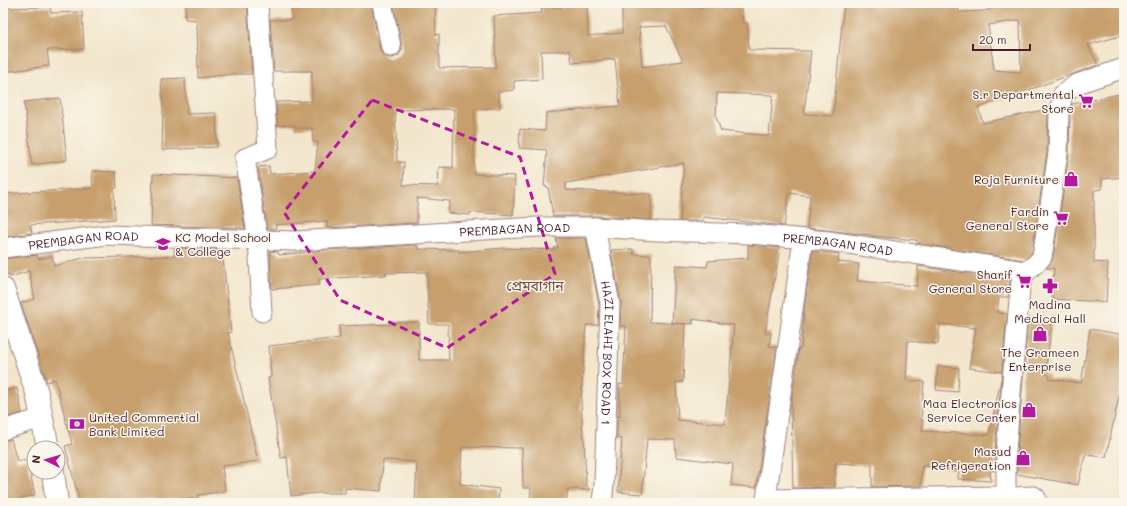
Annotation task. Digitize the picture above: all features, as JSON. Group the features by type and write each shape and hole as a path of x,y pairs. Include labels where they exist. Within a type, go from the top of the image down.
{"street":[{"path":"258,3 268,149 245,158 258,240 262,312"},
{"path":"382,3 391,47"},
{"path":"1008,496 1006,493 1006,451 1021,280 1025,271 1042,257 1058,153 1059,112 1062,94 1077,84 1124,68"},
{"name":"PREMBAGAN ROAD","path":"3,248 107,235 294,241 538,227 595,227 657,232 750,234 829,241 1025,271"},
{"name":"HAZI ELAHI BOX ROAD 1","path":"595,227 610,304 604,485 602,503"},
{"path":"803,239 766,499 1034,496 1038,500 1038,503"},
{"path":"3,289 37,393 46,440"},
{"path":"3,430 42,418"},
{"path":"54,480 57,503"}],"highlighted area":[{"path":"372,100 520,157 555,274 447,348 340,300 284,212"}],"building":[{"path":"186,3 247,3 252,74 232,74 198,78 197,20 185,19"},
{"path":"291,3 371,3 380,50 383,55 388,58 393,58 399,55 402,50 402,45 393,3 435,3 436,35 439,34 439,68 496,67 494,16 542,13 541,7 562,8 562,3 587,3 588,36 622,33 622,3 689,3 690,9 740,3 743,23 747,22 749,50 811,51 804,114 833,116 844,3 957,3 959,12 984,11 1002,6 1002,3 1124,3 1124,35 1088,45 1098,65 978,108 983,123 1048,109 1047,152 1032,252 1024,260 917,243 917,240 807,228 810,196 789,193 784,226 703,217 703,221 680,221 684,163 566,183 566,190 651,194 651,220 596,216 553,216 548,187 544,186 547,150 519,148 520,129 545,131 546,113 620,106 615,59 572,63 570,51 541,51 542,79 514,81 514,90 498,92 500,108 474,109 474,174 515,176 513,215 470,212 470,215 448,213 450,201 417,198 417,223 327,228 327,221 275,225 276,229 267,229 258,167 269,166 270,174 315,171 318,142 313,142 312,128 295,128 295,125 277,125 276,102 312,101 312,71 274,71 270,20 292,20","holes":["1020,20 1021,72 994,70 988,25","666,26 683,61 642,67 639,27","717,93 773,95 769,136 721,131 716,117","454,109 453,168 439,167 438,186 403,185 404,162 397,162 395,110"]},
{"path":"50,7 51,13 82,12 84,49 47,50 49,66 3,72 3,8"},
{"path":"185,78 187,114 216,113 217,147 162,150 163,107 161,79"},
{"path":"1124,93 1124,177 1102,179 1102,189 1094,190 1094,262 1108,263 1106,302 1052,299 1054,268 1047,268 1053,259 1069,155 1070,113 1072,104"},
{"path":"60,98 67,160 32,165 24,102"},
{"path":"92,171 116,172 117,188 114,188 115,219 30,225 32,233 4,237 3,194 93,188"},
{"path":"153,174 237,178 245,228 151,225"},
{"path":"556,238 586,238 599,305 598,325 586,325 581,401 586,485 590,490 568,489 566,503 530,503 531,488 523,488 522,448 462,447 460,484 499,489 498,503 415,503 417,462 383,460 381,491 345,488 345,493 318,493 291,496 287,457 281,458 268,378 271,377 269,346 340,338 339,326 419,322 419,360 449,360 448,324 429,324 427,272 385,273 386,275 319,279 319,285 272,289 270,251 278,252 279,255 325,250 417,245 418,249 459,250 459,252 503,248 554,250 554,248 558,248"},
{"path":"748,245 780,248 765,333 771,333 769,346 777,347 756,488 731,485 733,464 676,457 675,440 647,439 642,494 618,492 622,439 617,438 617,416 620,417 619,384 623,385 626,326 620,326 621,302 611,250 633,249 633,254 651,255 650,322 685,324 683,382 676,382 678,420 725,424 734,325 693,319 693,324 672,323 676,265 707,267 708,261 748,258"},
{"path":"175,248 222,250 231,332 228,333 258,461 222,466 225,491 198,495 198,498 133,501 133,503 80,503 66,450 66,446 72,444 55,379 47,382 21,303 35,299 29,271 10,277 9,274 3,276 3,259 37,255 38,259 52,256 54,266 83,258 174,256"},
{"path":"812,251 839,254 838,262 859,264 857,281 917,286 918,266 1010,280 1008,297 999,297 997,312 1007,314 1002,372 969,368 976,328 940,324 938,344 908,341 906,380 924,382 921,420 923,420 922,431 989,435 1002,375 995,450 995,471 990,470 991,481 958,479 959,469 922,466 921,486 872,487 872,465 835,463 835,487 793,488 791,404 799,348 801,348"},
{"path":"1028,318 1052,322 1045,374 1049,375 1049,379 1081,383 1090,329 1124,335 1124,373 1106,457 1085,455 1078,485 1017,474 1017,451"},
{"path":"938,366 959,368 958,392 936,390"},
{"path":"17,388 22,413 3,418 3,392"},
{"path":"11,439 17,461 26,459 26,480 32,480 35,495 3,503 3,441"}],"place":[{"name":"S.r Departmental Store","path":"1086,101"},
{"name":"Roja Furniture","path":"1071,179"},
{"name":"Fardin General Store","path":"1061,218"},
{"name":"KC Model School & College","path":"163,244"},
{"name":"Sharif General Store","path":"1024,281"},
{"name":"Madina Medical Hall","path":"1050,286"},
{"name":"The Grameen Enterprise","path":"1040,334"},
{"name":"Maa Electronics Service Center","path":"1029,410"},
{"name":"United Commertial Bank Limited","path":"77,424"},
{"name":"Masud Refrigeration","path":"1023,458"}],"district":[{"name":"প্রেমবাগান","path":"535,285"}]}
